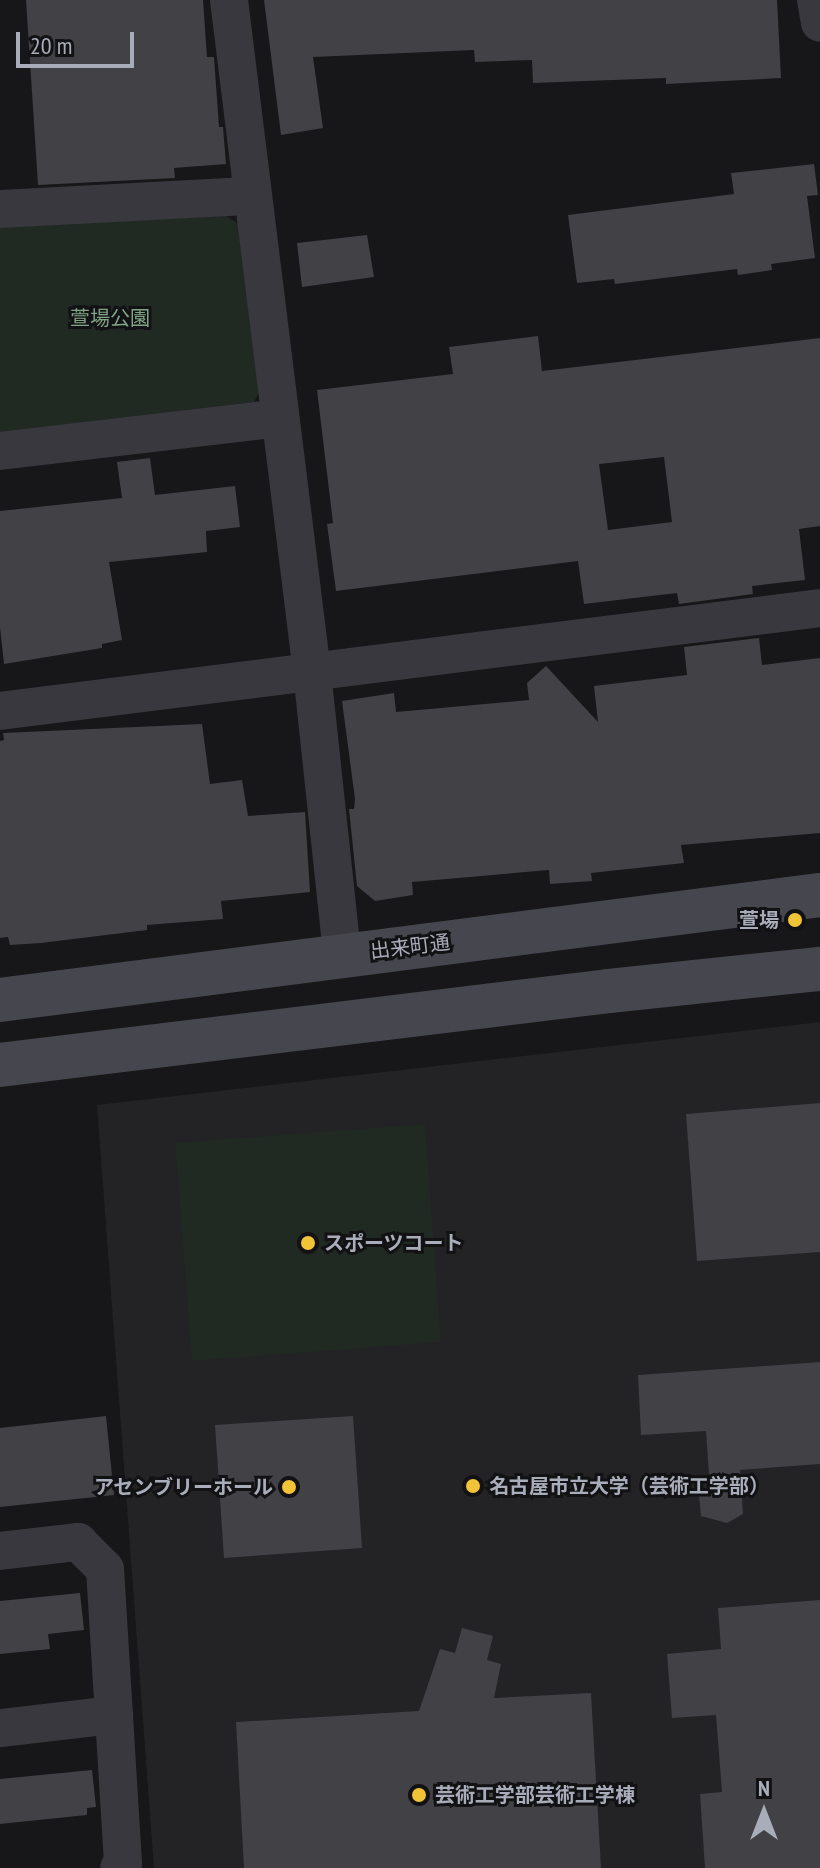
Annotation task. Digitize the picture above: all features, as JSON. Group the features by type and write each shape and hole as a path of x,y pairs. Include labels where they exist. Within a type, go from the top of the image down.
{"main road":[{"name":"出来町通","path":"0,1000 820,895"},
{"path":"0,1065 609,991 820,969"}],"street":[{"path":"229,0 312,672 342,955"},
{"path":"816,0 820,23"},
{"path":"0,209 252,196"},
{"path":"0,451 280,418"},
{"path":"0,711 820,608"},
{"path":"0,1551 78,1542 105,1569 123,1863 119,1868"},
{"path":"0,1728 114,1715"}],"shaded area":[{"name":"名古屋市立大学（芸術工学部）","path":"820,1022 820,1868 154,1868 97,1105"}],"green space":[{"name":"萱場公園","path":"218,211 239,224 260,391 254,402 0,432 0,223"},
{"name":"スポーツコート","path":"425,1124 441,1342 192,1361 175,1143"}],"building":[{"path":"26,0 203,0 207,57 214,57 219,127 223,127 226,164 174,168 175,178 38,185"},
{"path":"264,0 777,0 781,78 666,84 666,78 533,83 532,60 475,62 474,50 313,57 323,128 281,135"},
{"path":"814,164 818,195 807,196 815,258 771,264 772,270 738,275 737,269 615,284 614,279 577,283 568,215 734,194 731,173"},
{"path":"367,235 374,277 302,287 297,243"},
{"path":"538,336 542,371 820,338 820,526 799,529 805,580 752,586 753,594 679,604 677,593 584,604 578,561 336,591 327,524 333,523 317,390 453,374 449,347","holes":["664,457 672,522 608,530 599,464"]},
{"path":"150,458 155,495 235,486 240,527 206,531 207,552 109,562 122,640 102,644 102,648 4,664 0,627 0,511 122,498 117,462"},
{"path":"759,638 762,665 820,658 820,833 681,845 684,863 591,873 592,881 550,884 549,870 412,882 413,895 375,901 357,886 349,809 354,809 355,799 342,701 394,693 396,712 529,700 527,683 546,666 598,722 594,686 687,675 684,647"},
{"path":"202,724 210,784 242,780 248,816 305,812 310,892 221,901 223,919 147,925 147,930 41,943 10,945 8,937 0,938 0,741 4,740 3,733"},
{"path":"820,1103 820,1252 697,1261 686,1114"},
{"path":"820,1362 820,1464 740,1470 743,1514 727,1523 701,1516 699,1495 710,1489 706,1431 641,1435 638,1375"},
{"path":"106,1416 114,1495 0,1507 0,1428"},
{"name":"アセンブリーホール","path":"353,1416 362,1548 224,1558 215,1425"},
{"path":"80,1593 84,1630 48,1634 50,1649 0,1654 0,1601"},
{"path":"820,1600 820,1868 705,1868 700,1794 722,1792 716,1715 672,1718 667,1654 721,1649 718,1608"},
{"name":"芸術工学部芸術工学棟","path":"462,1628 493,1636 487,1660 501,1664 494,1698 591,1693 601,1868 244,1868 236,1722 419,1711 440,1649 455,1653"},
{"path":"92,1770 96,1807 87,1808 87,1815 0,1824 0,1779"}],"place":[{"name":"萱場","path":"795,920"},
{"name":"スポーツコート","path":"308,1243"},
{"name":"名古屋市立大学（芸術工学部）","path":"473,1486"},
{"name":"アセンブリーホール","path":"289,1487"},
{"name":"芸術工学部芸術工学棟","path":"419,1795"}]}
